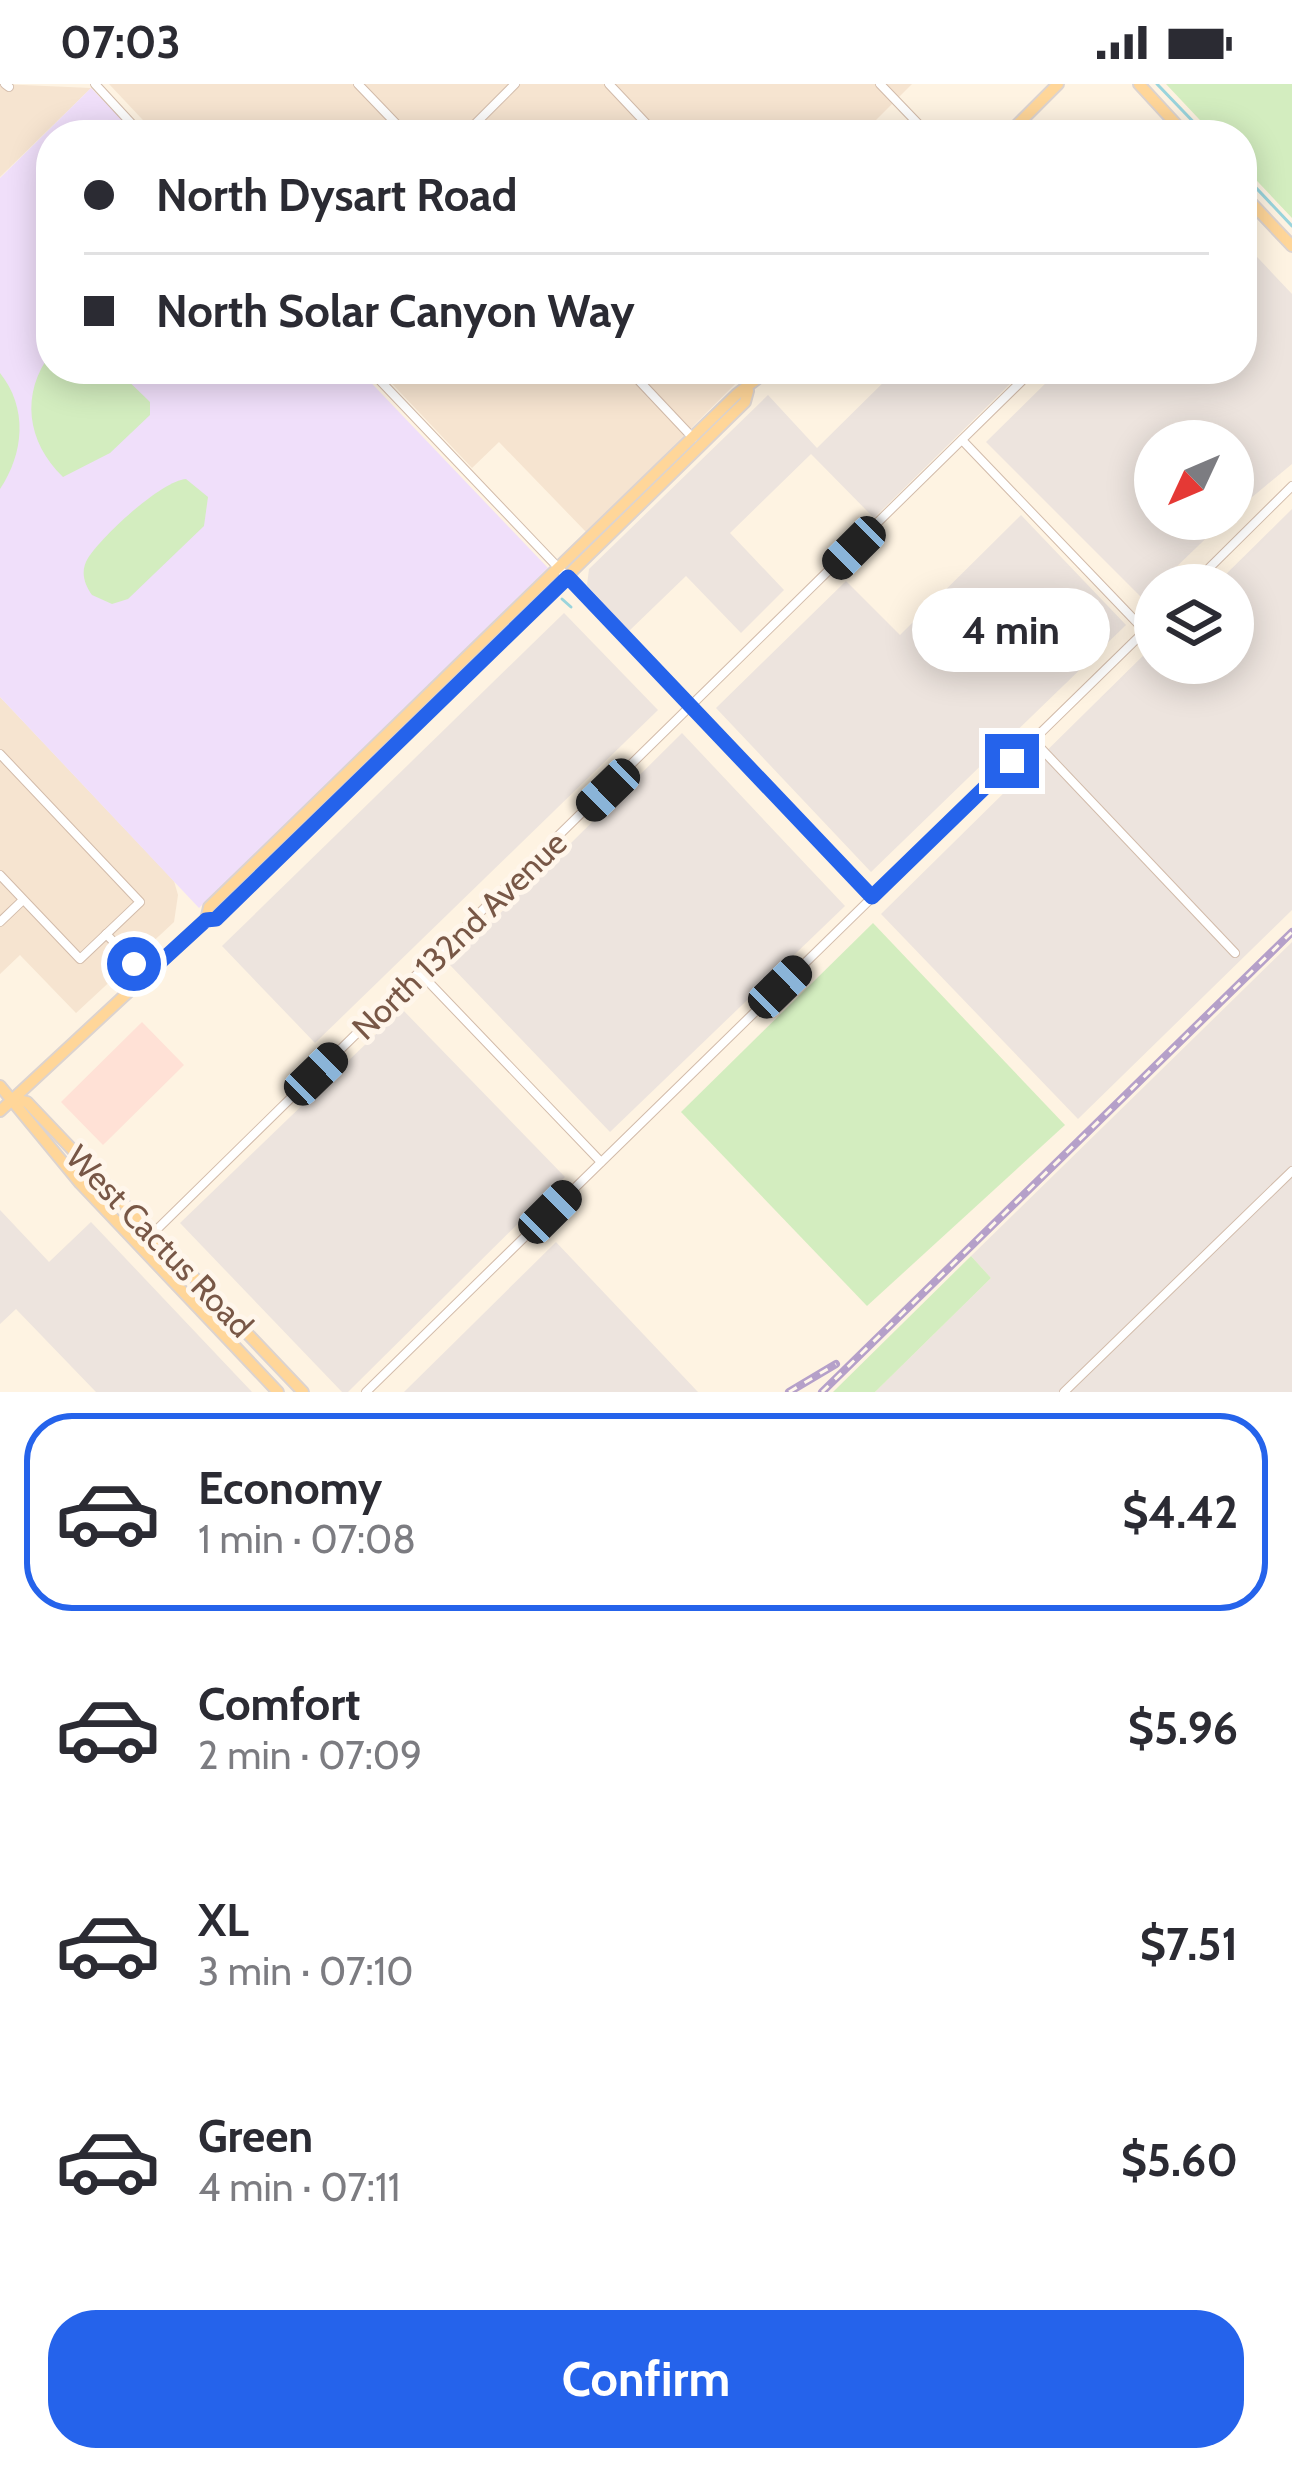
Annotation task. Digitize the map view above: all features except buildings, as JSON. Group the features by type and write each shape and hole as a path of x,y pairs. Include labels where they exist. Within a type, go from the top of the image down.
{"main road":[{"path":"1022,120 1058,84"},
{"path":"1139,84 1172,120"},
{"path":"1257,210 1292,247"},
{"path":"207,913 243,893 697,442 745,402 755,384"},
{"path":"0,1111 564,573"},
{"name":"West Cactus Road","path":"0,1085 13,1099 16,1112 278,1392"},
{"name":"West Cactus Road","path":"13,1099 27,1102 303,1392"}],"street":[{"path":"95,84 128,120"},
{"path":"358,84 393,120"},
{"path":"479,120 515,84"},
{"path":"609,84 643,120"},
{"path":"880,84 914,120"},
{"path":"384,384 872,897"},
{"path":"642,384 697,442"},
{"name":"North 132nd Avenue","path":"140,1246 1019,384"},
{"path":"962,440 1134,620"},
{"path":"1213,564 1292,486"},
{"path":"366,1392 1134,642"},
{"path":"1033,740 1235,953"},
{"path":"0,754 140,902 80,959 0,875"},
{"path":"0,922 23,899"},
{"path":"106,934 146,975"},
{"path":"420,973 601,1162"},
{"path":"1064,1392 1292,1171"}],"shaded area":[{"path":"0,84 91,88 58,120 36,120 36,142 0,177"},
{"path":"109,84 912,84 876,120 143,120"},
{"path":"91,88 122,120 59,120"},
{"path":"36,142 36,384 372,384 548,568 199,908 0,697 0,178"},
{"path":"1257,257 1292,294 1292,464 1254,496 1254,420 1134,420 1134,540 1204,540 1179,564 1134,564 1134,590 986,442 1045,384 1257,384"},
{"path":"392,384 735,384 587,533 499,442 472,468"},
{"path":"882,384 1010,384 874,518 811,454 730,533 784,590 741,633 686,576 629,631 587,585 589,569 768,395 817,448"},
{"path":"1292,509 1292,910 1078,1119 881,914 1134,665 1134,684 1254,684 1254,564 1236,564"},
{"path":"1021,515 1126,625 871,872 716,708 846,581 900,635"},
{"path":"564,613 658,710 315,1043 222,946"},
{"path":"0,697 174,881 178,895 174,922 76,1013 20,955 0,974"},
{"path":"682,733 845,906 610,1132 449,964"},
{"path":"1292,942 1292,1392 875,1392 991,1278 971,1256"},
{"path":"402,1009 565,1177 348,1392 342,1392 180,1223"},
{"path":"142,1022 184,1065 103,1145 61,1102"},
{"path":"0,1210 49,1262 91,1222 252,1392 96,1392 16,1309 0,1324"},
{"path":"556,1242 698,1392 404,1392"}],"green space":[{"path":"1166,84 1292,84 1292,218 1257,181 1257,120 1200,120"},
{"path":"0,373 15,401 20,431 14,461 0,489"},
{"path":"131,384 150,402 150,415 110,453 63,477 35,433 35,385"},
{"path":"186,479 208,497 204,526 128,599 112,604 92,595 84,573 95,548 148,499"},
{"path":"873,923 1065,1125 867,1306 681,1112"},
{"path":"971,1256 991,1278 875,1392 833,1392"}],"waterway":[{"path":"1157,84 1192,120"},
{"path":"1257,189 1292,226"},
{"path":"562,599 571,607"}],"railway":[{"path":"822,1392 1292,932"},
{"path":"789,1392 836,1364"}],"route":[{"path":"134,964 146,975 206,920 216,919 568,577 872,897 1012,761"}]}
